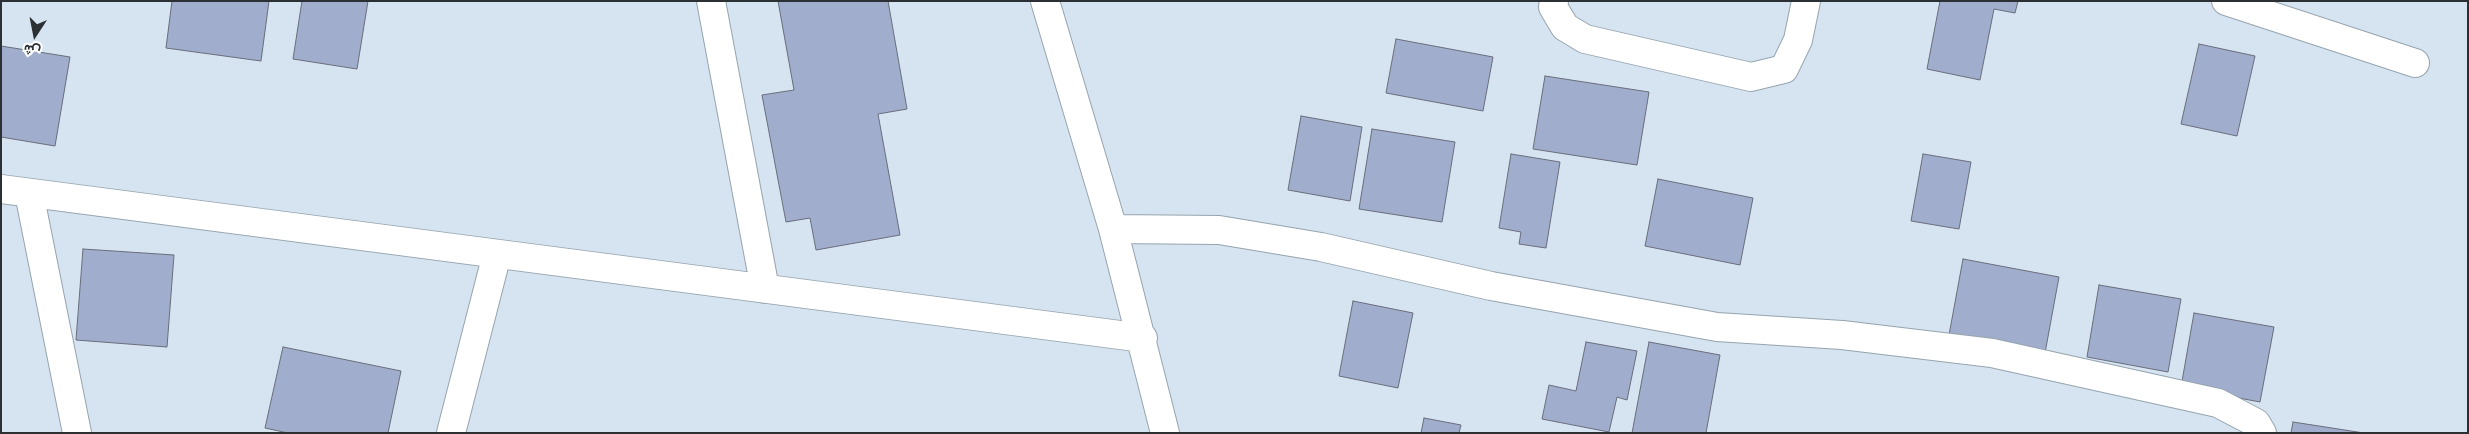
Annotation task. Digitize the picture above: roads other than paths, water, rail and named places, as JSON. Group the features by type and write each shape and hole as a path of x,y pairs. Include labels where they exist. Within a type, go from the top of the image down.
{"street":[{"path":"711,1 765,289"},
{"path":"1045,1 1113,228 1165,433"},
{"path":"1554,1 1553,7 1565,27 1585,39 1751,77 1784,69 1798,40 1806,1"},
{"path":"2226,1 2415,63"},
{"path":"1,189 1142,338"},
{"path":"29,193 77,433"},
{"path":"1113,228 1219,230 1321,247 1491,286 1717,327 1842,335 1992,353 2218,404 2256,423 2262,433"},
{"path":"451,433 497,254"}]}
